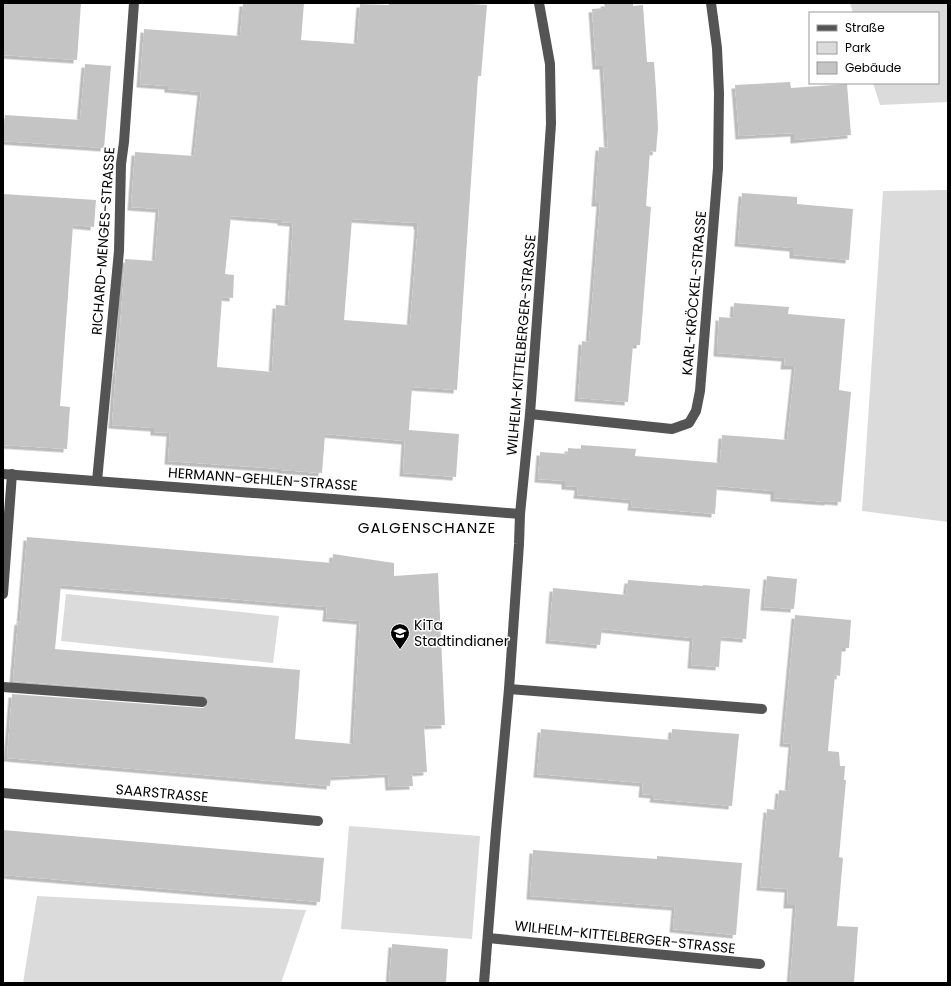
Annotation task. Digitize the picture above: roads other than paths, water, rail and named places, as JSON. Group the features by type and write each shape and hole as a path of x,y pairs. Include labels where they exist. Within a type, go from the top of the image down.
{"street":[{"name":"RICHARD-MENGES-STRASSE","path":"97,481 119,251 121,164 124,142 134,3"},
{"name":"WILHELM-KITTELBERGER-STRASSE","path":"484,983 509,689 520,514 530,414 550,124 550,64 539,3"},
{"name":"KARL-KRÖCKEL-STRASSE","path":"530,414 672,429 689,423 696,411 700,392 718,168 719,93 717,48 711,3"},
{"name":"HERMANN-GEHLEN-STRASSE","path":"8,474 520,514"},
{"path":"3,594 8,474"},
{"path":"3,686 202,702"},
{"path":"509,689 762,709"},
{"name":"SAARSTRASSE","path":"3,794 318,821"},
{"name":"WILHELM-KITTELBERGER-STRASSE","path":"488,938 760,964"}],"place":[{"name":"KiTa Stadtindianer","path":"400,650"}],"district":[{"name":"GALGENSCHANZE","path":"427,528"}]}
